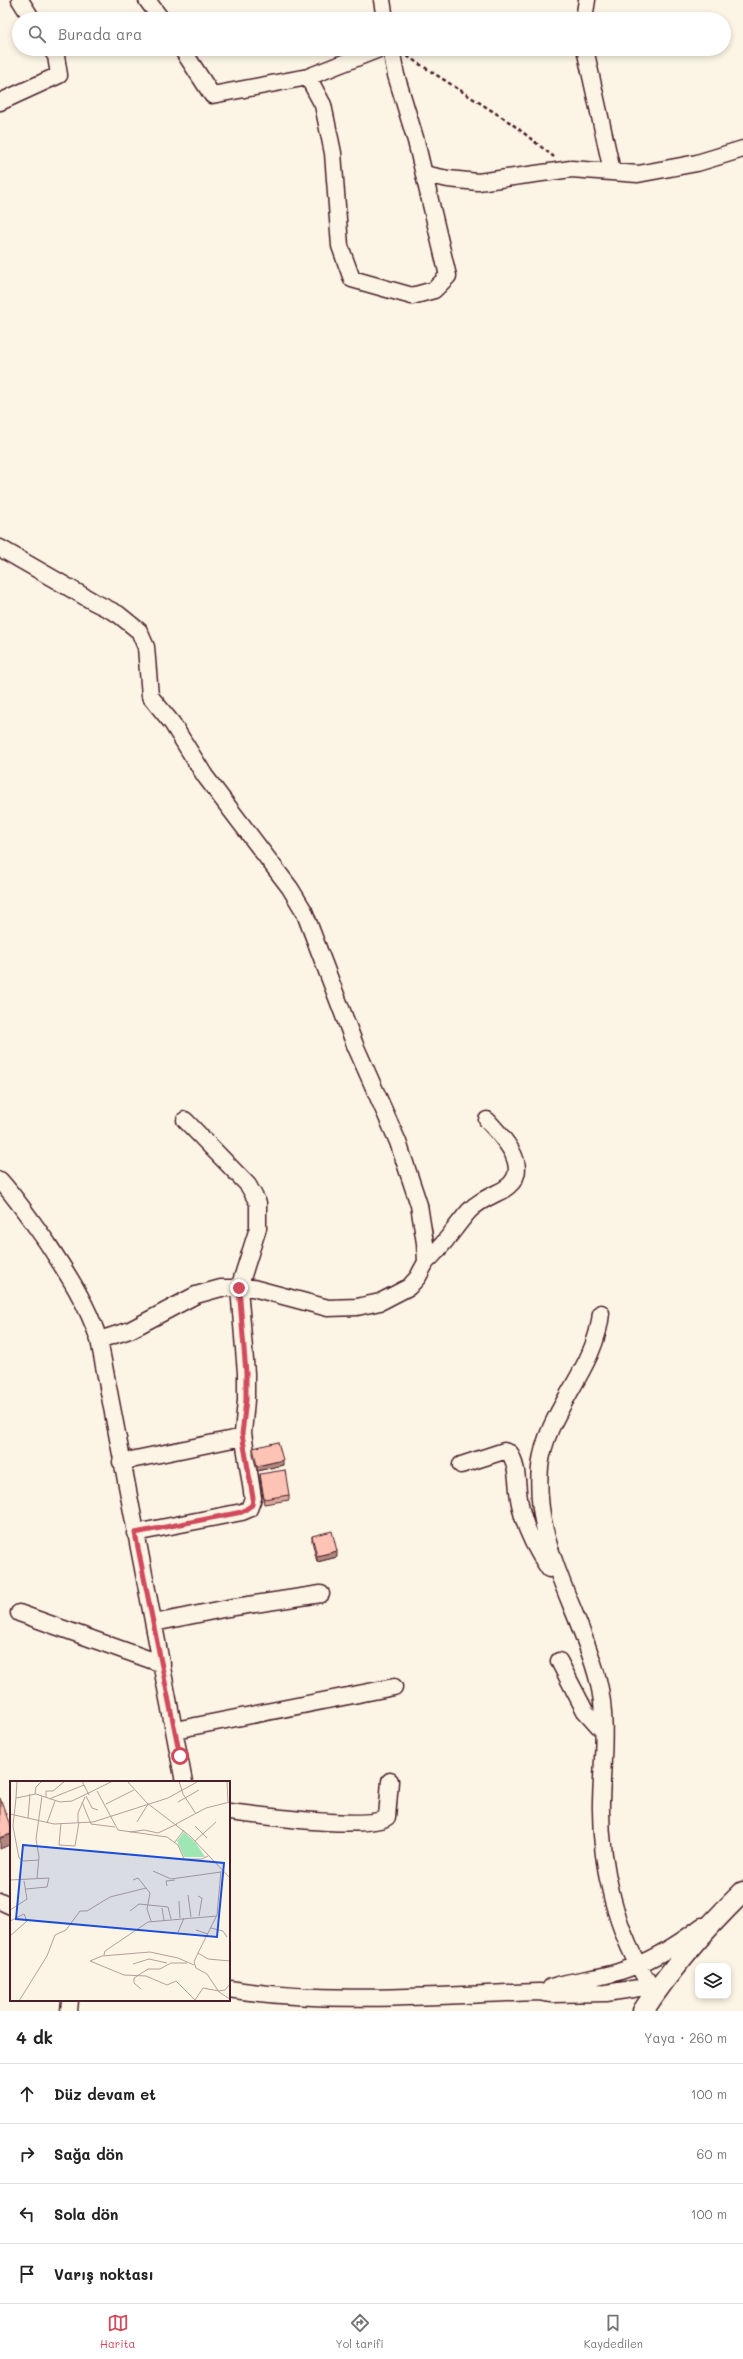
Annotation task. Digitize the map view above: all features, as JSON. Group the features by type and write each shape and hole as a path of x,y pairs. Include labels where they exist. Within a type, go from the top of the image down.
{"street":[{"path":"20,0 28,12"},
{"path":"147,0 156,12"},
{"path":"382,0 384,12"},
{"path":"585,12 587,0"},
{"path":"0,102 59,74 56,56"},
{"path":"187,56 212,95 308,77 361,56"},
{"path":"308,77 323,105 333,153 340,246 352,279 412,296 434,290 448,276 424,174 396,75 397,56"},
{"path":"587,56 612,171"},
{"path":"424,174 448,179 478,182 529,173 571,170 612,171 638,174 697,163 743,149"},
{"path":"0,548 94,602 118,614 139,631 146,647 150,696 172,723 205,776 290,888 304,911 355,1046 398,1142 418,1205 426,1262"},
{"path":"135,1533 242,1512 249,1509 253,1498 243,1437 246,1373 239,1288 258,1228 258,1203 248,1185 185,1120"},
{"path":"99,1340 130,1330 196,1295 220,1288 253,1288 328,1308 357,1307 380,1302 409,1287 418,1277 426,1262 443,1246 470,1211 480,1202 504,1189 515,1177 517,1169 512,1150 506,1140 487,1120"},
{"path":"0,1180 29,1216 73,1282 90,1314 99,1340 121,1462 154,1623 184,1781"},
{"path":"601,1314 596,1343 552,1426 541,1464 538,1492 541,1520 558,1576 583,1633 598,1680 603,1731 601,1826 603,1846 613,1898 629,1948 637,1965 655,1985"},
{"path":"121,1462 243,1437"},
{"path":"461,1464 504,1451 510,1453 516,1467 520,1504 526,1524 542,1558 550,1569 558,1576"},
{"path":"154,1623 228,1608 321,1594"},
{"path":"19,1613 162,1664"},
{"path":"559,1660 585,1711 603,1731"},
{"path":"175,1730 394,1687"},
{"path":"230,1812 323,1821 377,1822 387,1817 390,1781"},
{"path":"643,2011 655,1985 743,1892"},
{"path":"0,1901 10,1906"},
{"path":"539,1992 618,1972 637,1965 665,1952 723,1912"},
{"path":"230,1989 285,1996 343,1997 539,1992 559,1994 606,1993 655,1985"},
{"path":"69,2011 70,2001"}],"path":[{"path":"405,56 511,123 571,170"}],"building":[{"path":"278,1442 283,1460 257,1466 253,1448"},
{"path":"285,1470 289,1495 264,1499 260,1474"},
{"path":"332,1531 337,1551 317,1556 312,1536"},
{"path":"0,1798 10,1825 10,1834 0,1838"}],"route":[{"path":"180,1756 135,1533 242,1512 249,1509 252,1505 253,1498 242,1434 246,1400 246,1373 239,1288"}]}
